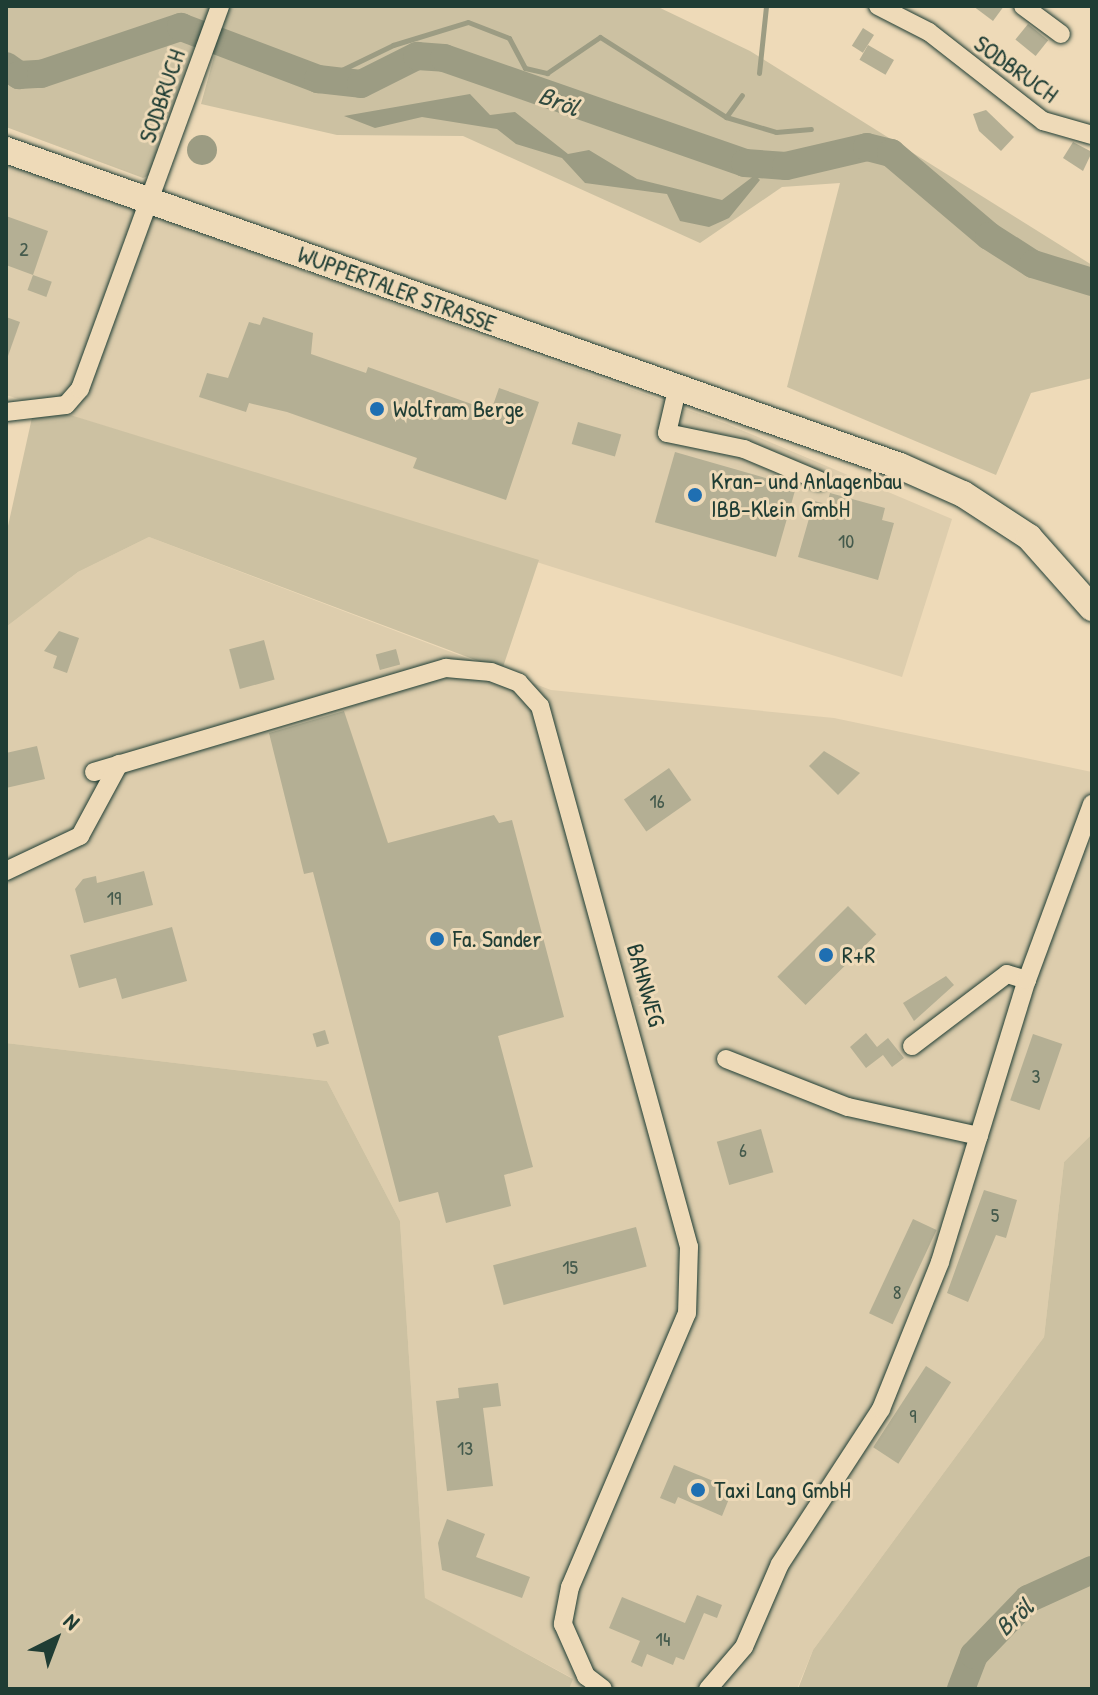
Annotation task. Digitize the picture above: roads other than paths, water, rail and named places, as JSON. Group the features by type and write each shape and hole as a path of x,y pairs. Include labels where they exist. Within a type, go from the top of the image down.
{"main road":[{"name":"WUPPERTALER STRASSE","path":"6,150 963,494 1049,555 1092,608"}],"street":[{"name":"SODBRUCH","path":"6,412 66,405 80,389 220,6"},
{"name":"SODBRUCH","path":"878,6 929,32 1043,121 1092,135"},
{"path":"1023,6 1061,34"},
{"path":"677,390 667,433 744,449 820,481"},
{"name":"BAHNWEG","path":"94,772 446,668 505,678 540,706 689,1247 687,1313 570,1587 563,1624 586,1676 603,1689"},
{"path":"6,871 80,836 119,764"},
{"path":"708,1689 744,1647 780,1564 881,1409 979,1136 1027,980 1092,804"},
{"path":"912,1046 1007,974 1027,980"},
{"path":"726,1059 848,1107 979,1136"}],"waterway":[{"path":"759,73 766,6"},
{"path":"323,79 393,45 468,22 509,38 525,68 547,73 600,37 726,117 742,95"},
{"name":"Bröl","path":"6,66 19,75 41,74 181,27 318,79 361,84 417,56 444,58 745,163 786,166 867,147 891,153 989,236 1033,264 1092,282"},
{"path":"726,117 776,132 811,129"},
{"name":"Bröl","path":"961,1689 974,1655 1028,1599 1092,1570"}],"place":[{"name":"Wolfram Berge","path":"377,409"},
{"name":"Kran- und Anlagenbau IBB-Klein GmbH","path":"695,495"},
{"name":"Fa. Sander","path":"437,939"},
{"name":"R+R","path":"826,955"},
{"name":"Taxi Lang GmbH","path":"698,1490"}]}
